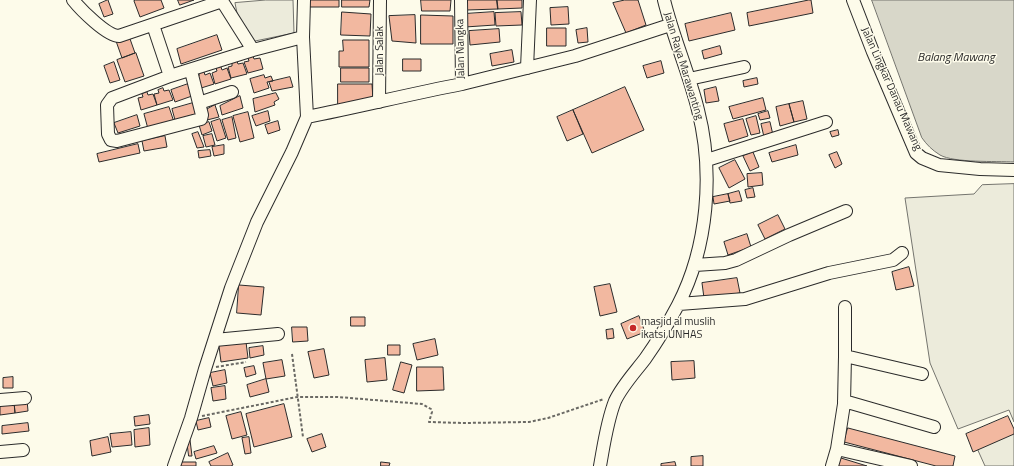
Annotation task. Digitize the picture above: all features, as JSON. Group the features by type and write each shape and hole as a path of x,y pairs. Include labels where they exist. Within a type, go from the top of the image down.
{"street":[{"path":"73,0 85,13 114,36 129,33 222,0 253,50"},
{"path":"174,466 192,418 214,340 231,288 257,222 292,152 306,117 303,37 304,0"},
{"name":"Jalan Salak","path":"379,102 380,0"},
{"name":"Jalan Nangka","path":"306,117 379,102 418,92 462,84 461,0"},
{"path":"527,68 530,0"},
{"name":"Jalan Raya Marawanting","path":"600,466 608,423 616,400 657,341 679,304 695,264 706,206 707,160 698,111 689,79 670,25 664,0"},
{"name":"Jalan Lingkar Danau Mawang","path":"853,0 873,52 916,153 922,158 939,165 980,169 1014,170"},
{"path":"153,24 170,76"},
{"path":"462,84 575,56 670,25"},
{"path":"191,71 203,116 200,120 117,141 111,140 108,134 107,105 110,100 116,96 170,76 191,71 253,50 303,37"},
{"path":"689,79 744,67"},
{"path":"199,103 232,92"},
{"path":"707,160 826,122"},
{"path":"695,264 725,264 846,211"},
{"path":"679,304 745,299 829,273 893,260 902,253"},
{"path":"832,466 844,401 845,307"},
{"path":"214,340 278,334"},
{"path":"845,356 922,374"},
{"path":"0,400 25,398"},
{"path":"844,401 934,427"},
{"path":"836,449 911,466"},
{"path":"0,452 23,450"}],"path":[{"path":"292,354 303,437"},
{"path":"206,369 246,362"},
{"path":"192,418 297,397 338,397 422,404 431,409 429,422 529,422 537,421 620,393"}],"shaded area":[{"path":"266,0 293,0 294,33 255,41 240,28 235,3"},
{"path":"1014,184 1014,422 1009,410 958,429 930,363 905,198 974,194 982,185"},
{"path":"1014,431 1014,466 985,466 976,446"}],"water":[{"name":"Balang Mawang","path":"872,0 1014,0 1014,162 976,161 946,158 937,153 926,143 922,138"}],"building":[{"path":"108,0 113,14 104,17 99,4"},
{"path":"161,0 164,8 140,17 134,1"},
{"path":"178,0 194,0 180,5"},
{"path":"309,0 339,0 339,7 309,7"},
{"path":"342,0 370,0 369,7 342,7"},
{"path":"421,0 451,0 450,11 422,11"},
{"path":"467,0 497,0 498,9 467,10"},
{"path":"497,0 522,0 522,8 498,9"},
{"path":"625,0 638,0 646,25 626,33 613,3"},
{"path":"811,0 813,13 749,26 747,13"},
{"path":"568,7 569,24 551,25 550,8"},
{"path":"342,12 371,14 370,36 341,35"},
{"path":"494,12 495,25 465,27 464,14"},
{"path":"521,12 522,25 496,26 495,13"},
{"path":"731,13 735,30 689,41 685,24"},
{"path":"415,15 416,43 392,41 389,16"},
{"path":"421,15 453,16 453,44 421,44"},
{"path":"547,28 566,28 566,46 547,46"},
{"path":"587,28 588,42 578,43 576,30"},
{"path":"499,29 500,42 470,45 469,31"},
{"path":"217,35 222,50 181,64 177,49"},
{"path":"129,36 135,53 122,58 116,41"},
{"path":"343,40 369,40 369,67 339,67 339,51 343,51"},
{"path":"720,46 722,54 704,59 702,51"},
{"path":"512,50 514,62 492,66 490,54"},
{"path":"136,53 144,76 125,82 117,60"},
{"path":"253,56 254,59 260,58 263,69 248,73 244,62 249,61 248,58"},
{"path":"403,59 421,59 421,71 403,71"},
{"path":"237,61 238,64 243,63 247,74 231,78 228,67 232,66 232,63"},
{"path":"661,61 664,73 647,78 643,66"},
{"path":"114,62 120,80 110,83 104,66"},
{"path":"221,67 222,70 227,68 231,79 215,84 212,73 217,71 216,68"},
{"path":"341,68 369,68 369,82 341,82"},
{"path":"204,72 205,75 210,73 214,84 198,89 195,78 199,76 199,73"},
{"path":"264,75 265,78 271,76 273,81 267,82 269,88 254,93 250,79"},
{"path":"290,77 293,87 272,91 269,82"},
{"path":"757,78 758,84 744,87 743,81"},
{"path":"188,84 192,96 175,102 171,90"},
{"path":"338,84 372,84 373,100 338,106"},
{"path":"625,87 644,130 592,153 573,110"},
{"path":"716,87 719,101 706,103 704,90"},
{"path":"163,88 164,91 169,90 173,100 157,105 154,94 159,93 158,90"},
{"path":"147,92 148,95 153,94 157,105 141,110 138,98 143,97 142,94"},
{"path":"276,93 279,99 274,102 275,105 255,112 253,99"},
{"path":"240,96 243,108 222,115 220,106"},
{"path":"763,98 766,110 733,119 729,107"},
{"path":"803,101 807,119 794,122 789,104"},
{"path":"193,103 196,114 175,120 172,109"},
{"path":"789,104 794,122 780,126 776,107"},
{"path":"215,105 219,117 207,120 204,111"},
{"path":"169,107 174,122 148,129 144,114"},
{"path":"573,110 583,134 567,141 557,117"},
{"path":"268,111 270,121 256,126 252,116"},
{"path":"768,111 770,118 760,120 758,114"},
{"path":"248,112 254,138 240,142 233,116"},
{"path":"137,115 140,126 118,133 114,123"},
{"path":"756,116 760,133 751,135 746,119"},
{"path":"232,117 236,138 228,140 222,120"},
{"path":"220,119 226,138 217,141 211,122"},
{"path":"743,119 748,136 729,142 724,124"},
{"path":"278,121 280,130 268,134 265,125"},
{"path":"209,122 212,131 202,135 199,125"},
{"path":"770,122 773,135 764,137 761,124"},
{"path":"838,130 839,135 832,137 830,132"},
{"path":"198,132 204,147 197,148 192,134"},
{"path":"212,134 215,145 206,147 203,136"},
{"path":"165,136 167,147 144,151 142,141"},
{"path":"138,144 140,153 99,162 97,154"},
{"path":"224,145 224,154 214,156 212,147"},
{"path":"796,145 798,155 772,162 769,153"},
{"path":"210,150 211,156 199,158 198,151"},
{"path":"753,152 759,167 750,171 743,156"},
{"path":"837,152 842,164 835,168 829,155"},
{"path":"735,160 745,179 729,188 719,168"},
{"path":"762,173 763,185 748,187 747,174"},
{"path":"753,188 755,197 747,198 745,190"},
{"path":"739,191 742,201 730,203 728,194"},
{"path":"728,194 730,201 714,204 713,197"},
{"path":"778,215 785,229 765,239 758,225"},
{"path":"747,234 751,247 728,255 724,242"},
{"path":"909,267 914,286 896,290 892,272"},
{"path":"737,278 740,293 704,298 702,283"},
{"path":"610,284 617,312 600,316 594,287"},
{"path":"239,285 264,287 261,315 237,313"},
{"name":"masjid al muslih ikatsi UNHAS","path":"639,316 645,332 627,339 621,324"},
{"path":"351,317 365,317 365,326 351,326"},
{"path":"292,327 307,327 308,341 293,342"},
{"path":"613,329 614,338 607,339 606,330"},
{"path":"435,339 438,355 417,360 413,344"},
{"path":"246,342 248,358 221,362 219,346"},
{"path":"388,345 400,345 400,355 388,355"},
{"path":"263,346 264,355 250,358 249,348"},
{"path":"324,349 329,375 314,378 308,352"},
{"path":"385,358 387,380 367,382 365,360"},
{"path":"282,360 285,376 266,379 263,363"},
{"path":"694,361 695,378 672,380 671,362"},
{"path":"401,362 412,365 404,393 393,390"},
{"path":"254,366 256,374 246,377 244,368"},
{"path":"417,367 443,367 444,390 417,391"},
{"path":"225,370 227,383 213,386 210,373"},
{"path":"13,377 13,388 3,388 3,378"},
{"path":"266,379 269,392 250,397 247,385"},
{"path":"225,386 226,399 213,401 211,388"},
{"path":"27,400 28,411 15,413 14,402"},
{"path":"14,402 15,413 0,415 0,404"},
{"path":"284,404 292,437 254,447 246,414"},
{"path":"241,412 247,435 232,439 226,416"},
{"path":"149,415 150,424 135,426 134,417"},
{"path":"1008,416 1014,429 1014,434 973,452 966,434"},
{"path":"209,418 211,427 198,430 196,421"},
{"path":"28,423 29,431 2,434 2,426"},
{"path":"149,428 150,445 135,447 134,430"},
{"path":"848,428 955,456 953,466 936,466 844,442"},
{"path":"131,432 132,445 112,447 110,434"},
{"path":"322,434 326,447 312,452 307,439"},
{"path":"108,437 111,452 92,456 90,441"},
{"path":"249,437 251,453 245,454 242,438"},
{"path":"187,440 190,440 192,456 189,456"},
{"path":"214,446 217,453 196,459 194,452"},
{"path":"228,453 233,465 211,466 209,462"},
{"path":"703,456 703,466 691,466 691,457"},
{"path":"841,458 867,466 838,466"},
{"path":"179,462 196,462 196,466 179,466"},
{"path":"381,462 390,463 389,466 381,466"},
{"path":"675,462 676,466 661,466 661,464"}],"place":[{"name":"masjid al muslih ikatsi UNHAS","path":"633,328"}]}
